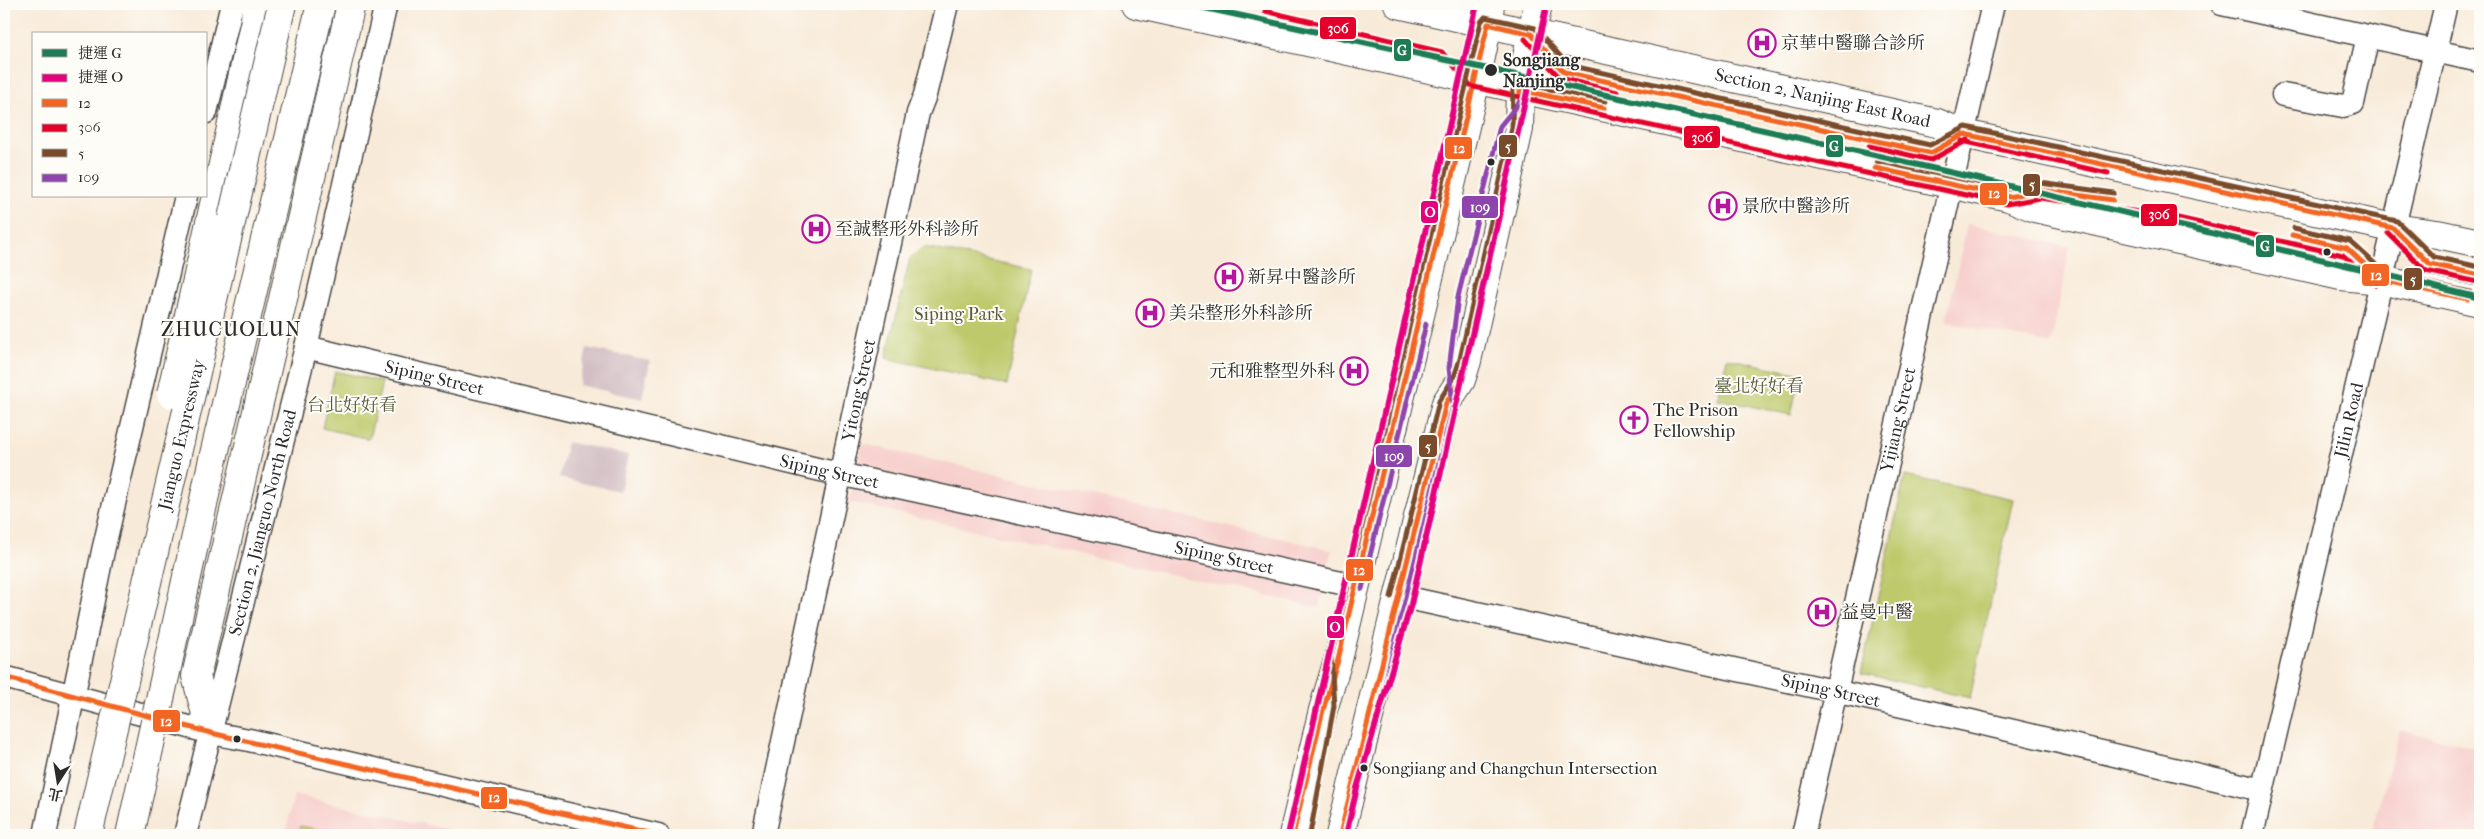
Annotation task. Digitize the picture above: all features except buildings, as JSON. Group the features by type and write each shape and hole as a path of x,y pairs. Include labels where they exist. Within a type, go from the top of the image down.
{"main road":[{"path":"89,829 100,714 255,20 256,4"},
{"name":"Jianguo Expressway","path":"89,829 282,4"},
{"path":"130,835 213,459 321,4"},
{"path":"211,734 196,676 351,4"},
{"path":"1136,4 2009,197 2035,208 2236,253 2341,276 2381,280 2480,302"},
{"name":"Section 2, Nanjing East Road","path":"1398,4 1489,14 1532,34 1937,123 1964,134 2393,228 2437,234 2480,243"},
{"path":"1340,835 1446,403 1461,380 1467,361 1519,129 1520,90 1538,4"},
{"path":"1292,835 1323,710 1338,660 1476,80 1489,14"}],"street":[{"path":"208,104 232,4"},
{"name":"Section 2, Jianguo North Road","path":"185,835 306,347 386,4"},
{"name":"Yitong Street","path":"763,835 918,113 925,94 947,4"},
{"name":"Yijiang Street","path":"1803,835 1916,334 1953,185 1993,4"},
{"path":"2222,4 2480,61"},
{"name":"Jilin Road","path":"2252,835 2446,4"},
{"path":"2283,95 2343,106 2353,103 2368,36"},
{"path":"46,835 103,551 186,198"},
{"name":"Siping Street","path":"306,347 840,474 1355,586"},
{"name":"Siping Street","path":"1399,596 1971,721 2262,790"},
{"path":"4,677 73,694 211,734 249,740 658,835"}],"shaded area":[{"path":"1967,224 2070,247 2051,344 1946,322"},
{"path":"587,348 650,361 642,399 579,385"},
{"path":"567,442 628,455 620,491 559,478"},
{"path":"863,444 1332,550 1319,608 850,502"},
{"path":"2400,730 2480,748 2480,835 2371,835"},
{"path":"294,795 473,835 285,835"}],"green space":[{"name":"Siping Park","path":"924,247 1031,269 1007,385 886,358 910,258"},
{"name":"臺北好好看","path":"1727,358 1800,374 1791,415 1718,399"},
{"name":"台北好好看","path":"335,371 382,382 369,439 322,428"},
{"path":"1905,476 2013,499 1970,698 1861,673"},
{"path":"300,826 342,835 297,835"}],"metro line":[{"name":"G","path":"1186,4 1834,146 2157,220 2480,298"},
{"name":"O","path":"1288,835 1477,4"},
{"name":"O","path":"1346,835 1357,788 1411,604 1547,4"}],"transit line":[{"name":"109","path":"1348,835 1453,405 1449,368 1458,297 1500,126 1527,93 1545,6"},
{"name":"306","path":"1265,11 1442,52 1470,85"},
{"name":"5","path":"1310,834 1334,706 1331,658 1481,22 1485,17 1535,28 1568,65 1930,145 1966,127 2397,221 2434,257 2480,267"},
{"name":"12","path":"1293,835 1323,710 1338,660 1488,24 1531,34 1564,72 1931,153 1964,134 2353,219 2393,228 2430,264 2480,275"},
{"name":"306","path":"1525,39 1560,78 1617,92"},
{"name":"5","path":"1391,597 1439,401 1454,377 1460,359 1512,128 1513,87 1521,83 1606,101"},
{"name":"306","path":"1474,87 2007,204 2040,198 2169,216 2343,255 2376,285"},
{"name":"12","path":"1340,835 1446,403 1461,380 1467,361 1519,129 1520,90 1604,108"},
{"name":"306","path":"1869,146 1931,160 1968,140"},
{"name":"306","path":"1962,141 2108,173"},
{"name":"5","path":"1877,161 2009,189 2040,183 2114,193"},
{"name":"12","path":"1875,168 2009,197 2040,190 2113,200"},
{"name":"5","path":"2294,228 2350,241 2385,273 2470,292"},
{"name":"306","path":"2388,233 2426,271 2478,282"},
{"name":"12","path":"2292,235 2347,248 2381,280 2468,299"},
{"name":"109","path":"1362,589 1426,324"},
{"name":"12","path":"4,677 211,733 658,835"}],"place":[{"name":"京華中醫聯合診所","path":"1762,43"},
{"name":"Songjiang Nanjing","path":"1491,70"},
{"name":"景欣中醫診所","path":"1723,206"},
{"name":"至誠整形外科診所","path":"816,229"},
{"name":"新昇中醫診所","path":"1229,277"},
{"name":"美朵整形外科診所","path":"1150,313"},
{"name":"元和雅整型外科","path":"1354,371"},
{"name":"The Prison Fellowship","path":"1634,420"},
{"name":"益曼中醫","path":"1822,612"},
{"name":"Songjiang and Changchun Intersection","path":"1364,768"}],"district":[{"name":"ZHUCUOLUN","path":"231,329"}]}
